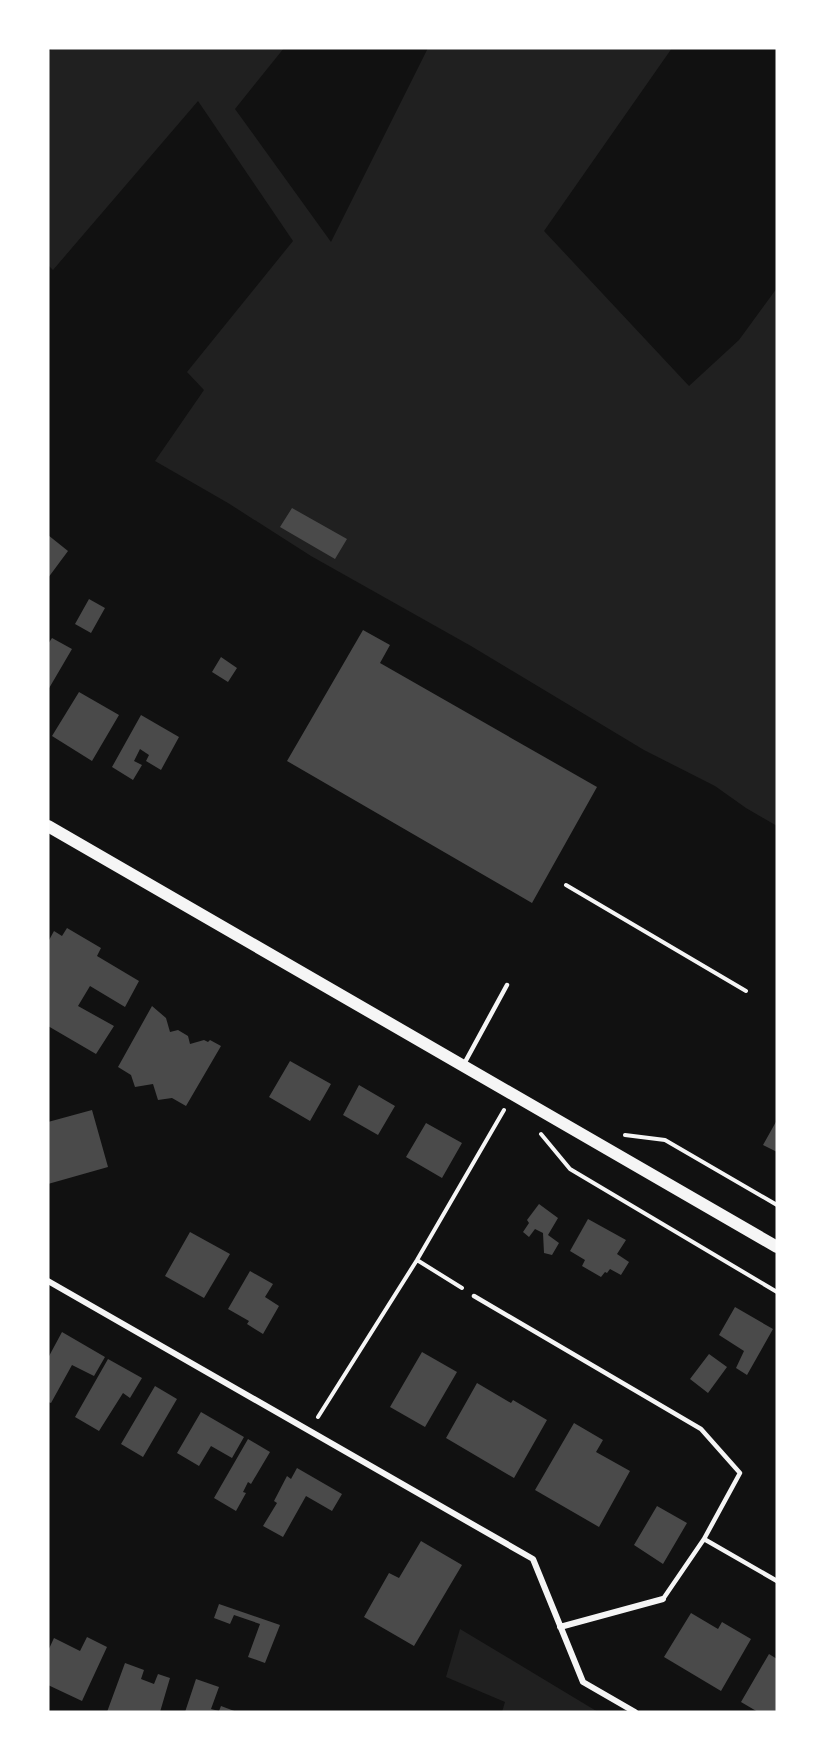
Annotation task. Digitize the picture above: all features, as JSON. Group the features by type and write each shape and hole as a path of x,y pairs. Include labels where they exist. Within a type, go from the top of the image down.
{"main road":[{"path":"48,826 777,1247"}],"street":[{"path":"48,1281 533,1559 583,1682 635,1712"},
{"path":"560,1627 663,1599"}],"lane":[{"path":"462,1066 507,985"},
{"path":"474,1296 700,1429 740,1473 704,1539 663,1599"},
{"path":"704,1539 777,1581"}],"path":[{"path":"566,885 746,991"},
{"path":"310,1430 417,1260 512,1096"},
{"path":"524,1101 536,1128 570,1169 777,1292"},
{"path":"617,1134 665,1140 777,1205"},
{"path":"417,1260 474,1296"}],"shaded area":[{"path":"53,48 284,48 235,109 331,242 428,48 672,48 544,231 689,386 739,340 777,288 777,826 715,786 644,750 471,646 311,556 228,503 155,461 204,390 187,372 293,241 198,101 53,270 48,265 48,52"},
{"path":"460,1629 598,1712 502,1712 505,1702 446,1677"}],"building":[{"path":"292,508 347,539 335,559 280,527"},
{"path":"48,535 68,551 48,578"},
{"path":"89,599 105,608 91,633 75,624"},
{"path":"363,630 390,645 380,663 597,787 532,903 287,761"},
{"path":"52,638 72,649 48,690 48,644"},
{"path":"221,657 237,668 228,682 212,672"},
{"path":"79,692 119,715 92,761 52,736"},
{"path":"141,715 179,737 161,770 146,761 149,755 140,749 134,761 142,765 133,780 112,767"},
{"path":"67,928 101,948 97,956 139,981 125,1007 90,986 78,1006 114,1026 96,1054 48,1026 48,942 54,931 62,936"},
{"path":"152,1006 166,1018 170,1032 178,1030 188,1036 190,1044 210,1040 221,1046 186,1106 172,1098 158,1100 153,1084 135,1087 131,1075 118,1067"},
{"path":"290,1061 331,1084 310,1121 269,1097"},
{"path":"359,1085 395,1106 378,1135 343,1115"},
{"path":"92,1110 108,1167 48,1184 48,1122"},
{"path":"777,1120 777,1152 763,1145"},
{"path":"426,1123 462,1143 442,1178 406,1157"},
{"path":"539,1204 558,1218 548,1235 559,1243 552,1255 544,1253 543,1233 535,1229 529,1237 523,1232 529,1223 527,1220"},
{"path":"588,1219 626,1240 617,1254 629,1262 621,1275 610,1269 601,1277 582,1266 585,1260 570,1251"},
{"path":"190,1232 230,1254 204,1298 165,1276"},
{"path":"250,1271 273,1284 265,1297 279,1306 263,1334 247,1324 249,1321 228,1309"},
{"path":"735,1307 773,1329 747,1375 736,1368 744,1351 719,1335"},
{"path":"62,1332 105,1357 94,1376 72,1365 51,1403 48,1402 48,1358"},
{"path":"422,1352 457,1372 425,1427 390,1407"},
{"path":"709,1354 727,1367 708,1393 690,1379"},
{"path":"108,1359 142,1378 130,1398 123,1393 99,1431 75,1417"},
{"path":"477,1383 547,1420 514,1478 446,1438"},
{"path":"155,1386 177,1399 143,1457 121,1444"},
{"path":"201,1412 244,1437 232,1458 211,1446 199,1466 177,1453"},
{"path":"574,1423 603,1440 596,1452 630,1471 599,1527 535,1490"},
{"path":"248,1439 270,1452 251,1484 248,1482 243,1492 246,1493 236,1511 214,1498"},
{"path":"297,1468 342,1494 332,1511 306,1496 283,1537 263,1526 277,1503 274,1501 287,1476 291,1479"},
{"path":"657,1506 687,1523 663,1564 634,1545"},
{"path":"421,1541 462,1565 414,1646 364,1617 389,1573 399,1578"},
{"path":"219,1604 280,1625 265,1663 248,1657 260,1624 234,1615 230,1624 214,1618"},
{"path":"691,1613 718,1629 722,1622 751,1639 721,1691 664,1657"},
{"path":"87,1637 107,1647 82,1701 48,1685 48,1651 54,1638 80,1651"},
{"path":"769,1654 777,1659 777,1712 758,1712 741,1702"},
{"path":"125,1663 144,1670 141,1679 154,1684 158,1674 170,1678 160,1712 107,1712"},
{"path":"196,1679 219,1687 211,1709 219,1711 221,1706 237,1712 185,1712"}]}
